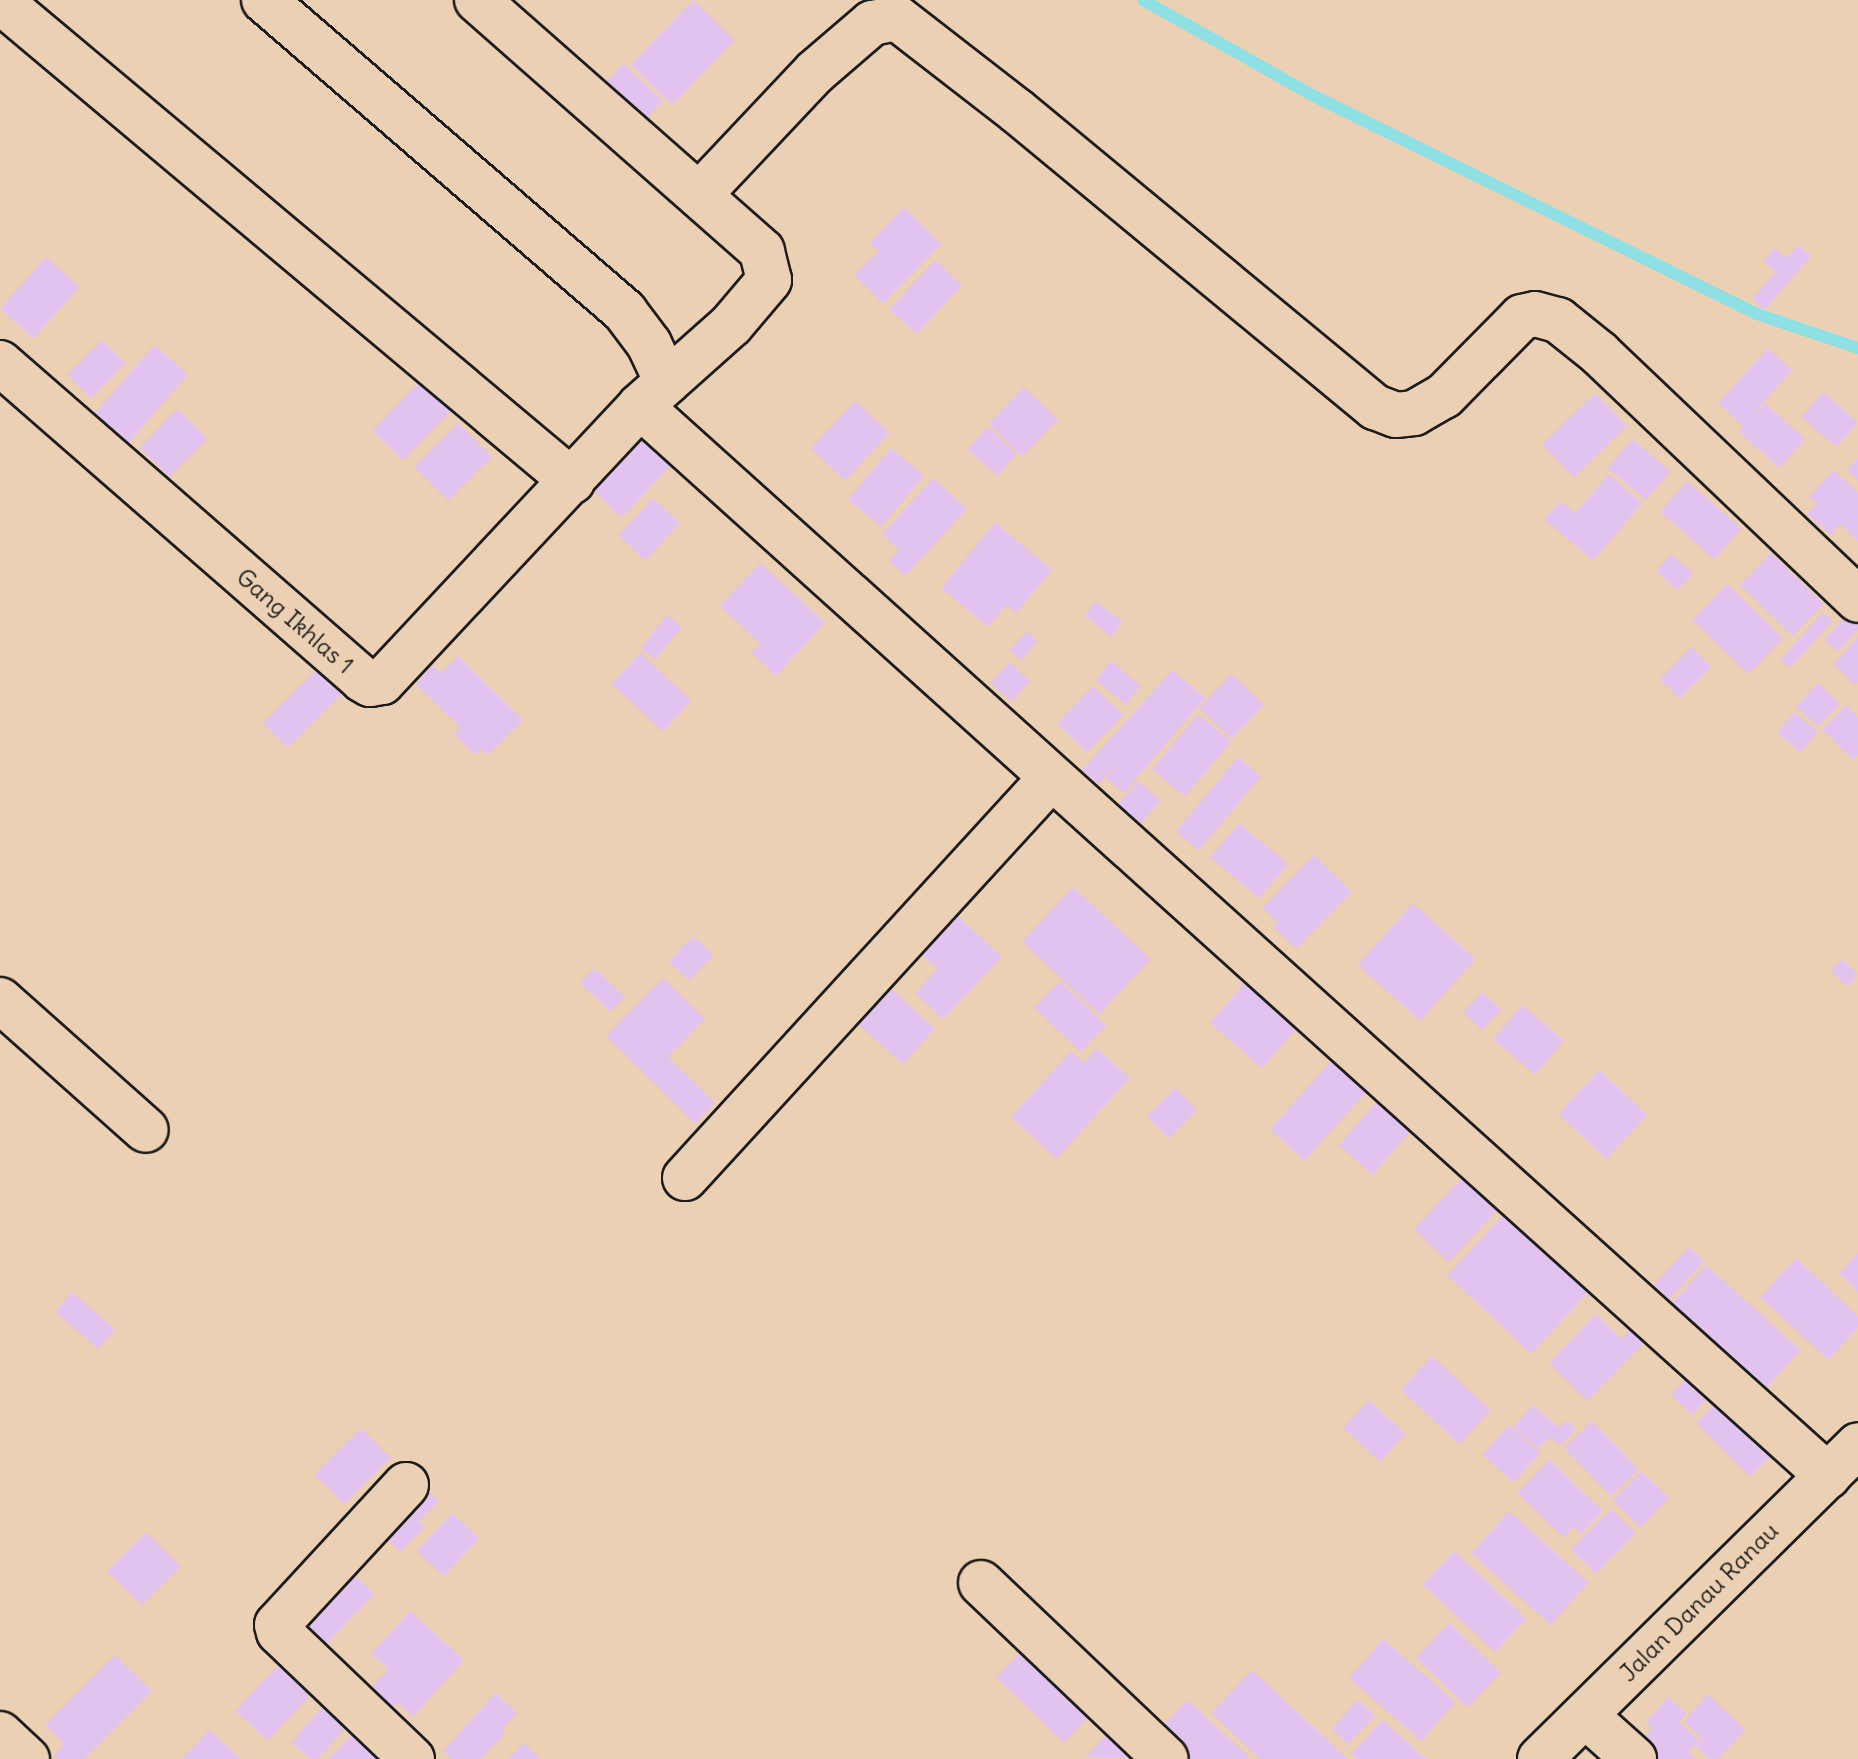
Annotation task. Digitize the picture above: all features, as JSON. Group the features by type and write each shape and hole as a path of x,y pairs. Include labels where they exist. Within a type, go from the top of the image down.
{"street":[{"path":"264,0 625,312 649,344 654,394 1051,778 1828,1476"},
{"path":"477,0 699,195 815,72 872,23 897,18 1017,111 1375,407 1396,415 1414,413 1444,396 1522,317 1535,314 1558,320 1599,353 1858,600"},
{"path":"0,1 572,481"},
{"name":"Gang Ikhlas 1","path":"0,363 370,684 382,682 654,394 731,325 769,280 762,251 699,195"},
{"path":"685,1178 1051,778"},
{"path":"0,1000 146,1130"},
{"name":"Jalan Danau Ranau","path":"1540,1759 1858,1445"},
{"path":"406,1485 277,1625 279,1632 412,1759"},
{"path":"981,1583 1166,1759"},
{"path":"1585,1715 1634,1759"},
{"path":"0,1734 27,1759"}],"building":[{"path":"693,0 735,40 672,105 630,65"},
{"path":"623,64 663,101 635,130 591,98"},
{"path":"904,207 941,244 883,304 854,275 878,251 869,243"},
{"path":"1798,245 1811,256 1764,310 1752,299 1775,272 1763,261 1774,248 1787,258"},
{"path":"46,257 79,287 33,338 0,308"},
{"path":"935,260 962,285 916,334 889,309"},
{"path":"102,340 125,363 91,398 67,375"},
{"path":"154,345 188,375 121,452 87,422"},
{"path":"1768,348 1792,370 1751,416 1765,403 1805,439 1779,468 1739,432 1743,426 1718,403"},
{"path":"420,381 451,411 403,461 372,431"},
{"path":"1024,387 1058,420 1022,456 989,424"},
{"path":"1823,392 1858,422 1836,447 1801,417"},
{"path":"1595,393 1627,426 1574,477 1542,444"},
{"path":"855,401 889,433 845,481 811,449"},
{"path":"177,409 207,438 170,477 139,448"},
{"path":"458,423 492,457 448,501 414,467"},
{"path":"635,426 674,462 622,518 583,482"},
{"path":"987,427 1017,453 998,476 967,450"},
{"path":"1632,439 1670,471 1646,500 1608,468"},
{"path":"891,448 924,476 881,527 848,499"},
{"path":"1858,458 1858,480 1847,470"},
{"path":"1833,470 1858,492 1858,541 1840,524 1831,535 1807,514 1817,503 1809,497"},
{"path":"1609,474 1642,503 1593,561 1544,519 1560,501 1575,513"},
{"path":"933,478 967,509 905,576 889,561 899,550 882,534"},
{"path":"1687,481 1741,528 1714,559 1660,512"},
{"path":"653,498 680,523 645,561 618,535"},
{"path":"995,522 1052,570 1016,613 1006,605 988,627 941,588"},
{"path":"1771,553 1824,604 1792,636 1740,585"},
{"path":"1671,554 1693,573 1678,590 1656,571"},
{"path":"760,563 825,623 776,676 751,653 760,644 720,606"},
{"path":"1727,584 1783,638 1748,674 1692,620"},
{"path":"1096,601 1123,622 1111,637 1084,616"},
{"path":"1854,609 1858,613 1858,630 1837,652 1824,639"},
{"path":"1823,612 1833,621 1790,668 1780,660"},
{"path":"667,615 682,627 655,660 641,648"},
{"path":"1027,631 1038,641 1021,660 1010,650"},
{"path":"1858,637 1858,682 1855,685 1833,664"},
{"path":"1691,647 1711,666 1680,699 1660,679"},
{"path":"640,653 691,701 663,731 611,684"},
{"path":"458,656 523,720 488,755 482,749 475,755 453,734 460,727 415,684 433,665 441,673"},
{"path":"1111,661 1141,686 1125,704 1096,679"},
{"path":"1009,662 1030,681 1011,702 990,683"},
{"path":"320,666 345,691 287,748 263,723"},
{"path":"1172,670 1205,698 1124,793 1106,778 1118,762 1099,784 1082,770"},
{"path":"1231,674 1264,705 1232,739 1199,708"},
{"path":"1818,683 1840,704 1817,727 1796,706"},
{"path":"1093,686 1123,715 1087,753 1057,723"},
{"path":"1846,705 1858,717 1858,755 1853,760 1822,729"},
{"path":"1794,712 1818,732 1800,753 1777,733"},
{"path":"1198,714 1231,742 1185,797 1152,769"},
{"path":"1238,757 1261,776 1199,851 1176,831"},
{"path":"1138,781 1161,801 1137,828 1114,808"},
{"path":"1239,823 1288,864 1259,899 1210,857"},
{"path":"1314,855 1352,892 1296,949 1273,927 1277,922 1262,908"},
{"path":"1073,887 1151,959 1099,1014 1022,942"},
{"path":"1413,903 1475,959 1420,1021 1357,965"},
{"path":"947,906 1002,957 943,1019 915,993 937,969 910,944"},
{"path":"693,936 713,955 689,981 669,961"},
{"path":"1842,959 1858,975 1847,987 1831,970"},
{"path":"594,968 625,997 610,1012 580,983"},
{"path":"1255,971 1307,1016 1262,1068 1210,1023"},
{"path":"663,978 705,1019 668,1057 715,1103 695,1124 606,1036"},
{"path":"882,981 935,1029 903,1064 850,1017"},
{"path":"1060,981 1106,1025 1080,1052 1034,1008"},
{"path":"1482,992 1501,1010 1482,1030 1463,1012"},
{"path":"1522,1005 1564,1040 1535,1075 1493,1039"},
{"path":"1097,1048 1130,1078 1056,1159 1011,1117 1071,1051 1084,1063"},
{"path":"1331,1061 1366,1092 1304,1161 1269,1129"},
{"path":"1599,1070 1647,1115 1606,1159 1558,1114"},
{"path":"1175,1088 1197,1110 1169,1138 1147,1116"},
{"path":"1380,1098 1414,1128 1373,1175 1339,1146"},
{"path":"1471,1168 1506,1201 1449,1262 1414,1229"},
{"path":"1507,1211 1591,1289 1531,1354 1447,1275"},
{"path":"1689,1247 1704,1261 1669,1299 1654,1285"},
{"path":"1858,1253 1858,1292 1839,1273"},
{"path":"1796,1258 1858,1316 1858,1328 1828,1360 1760,1297"},
{"path":"1706,1265 1800,1350 1766,1389 1671,1304"},
{"path":"72,1292 115,1329 98,1349 55,1312"},
{"path":"1596,1314 1621,1339 1634,1325 1649,1338 1587,1401 1549,1363"},
{"path":"1432,1356 1491,1411 1459,1444 1401,1390"},
{"path":"1693,1370 1715,1389 1693,1415 1671,1396"},
{"path":"1721,1398 1775,1452 1750,1476 1696,1423"},
{"path":"1369,1400 1406,1434 1380,1462 1343,1428"},
{"path":"1533,1405 1559,1428 1566,1420 1576,1429 1560,1446 1549,1437 1538,1449 1513,1427"},
{"path":"1592,1421 1639,1469 1610,1496 1564,1448"},
{"path":"1509,1425 1540,1453 1513,1483 1482,1455"},
{"path":"361,1428 391,1458 344,1504 314,1475"},
{"path":"1549,1460 1603,1511 1581,1534 1573,1527 1563,1537 1517,1493"},
{"path":"1641,1471 1669,1498 1641,1528 1613,1500"},
{"path":"425,1488 439,1501 419,1521 425,1527 400,1552 381,1533"},
{"path":"1611,1509 1636,1534 1595,1574 1571,1549"},
{"path":"1509,1511 1589,1583 1550,1625 1471,1553"},
{"path":"452,1513 479,1538 444,1576 417,1551"},
{"path":"146,1532 181,1567 142,1606 107,1571"},
{"path":"1454,1551 1526,1619 1495,1652 1423,1585"},
{"path":"344,1565 374,1594 323,1647 293,1618"},
{"path":"410,1611 464,1660 413,1717 397,1702 393,1708 371,1688 388,1669 371,1654"},
{"path":"1449,1623 1501,1673 1467,1708 1416,1658"},
{"path":"1383,1639 1455,1702 1421,1741 1349,1678"},
{"path":"1032,1640 1100,1705 1063,1743 996,1677"},
{"path":"292,1650 324,1680 268,1741 235,1711"},
{"path":"115,1655 152,1691 84,1759 58,1759 54,1755 64,1744 45,1725"},
{"path":"1252,1670 1348,1759 1260,1759 1211,1713"},
{"path":"334,1693 358,1714 318,1759 310,1759 291,1743"},
{"path":"495,1693 517,1713 502,1729 506,1732 481,1759 451,1759 443,1751"},
{"path":"1708,1694 1745,1730 1718,1759 1709,1759 1695,1746 1702,1739 1684,1721"},
{"path":"1668,1697 1686,1713 1679,1722 1699,1740 1688,1753 1695,1759 1646,1759 1634,1747 1652,1728 1646,1722"},
{"path":"1187,1700 1249,1757 1177,1759 1153,1736"},
{"path":"1358,1700 1375,1716 1348,1744 1331,1729"},
{"path":"367,1719 392,1743 377,1759 328,1759"},
{"path":"1382,1720 1426,1759 1357,1759 1351,1754"},
{"path":"1119,1722 1159,1759 1085,1757"},
{"path":"209,1730 241,1759 182,1759"},
{"path":"524,1743 540,1759 508,1759"}],"waterway":[{"path":"1143,0 1316,97 1757,314 1858,348"}]}
